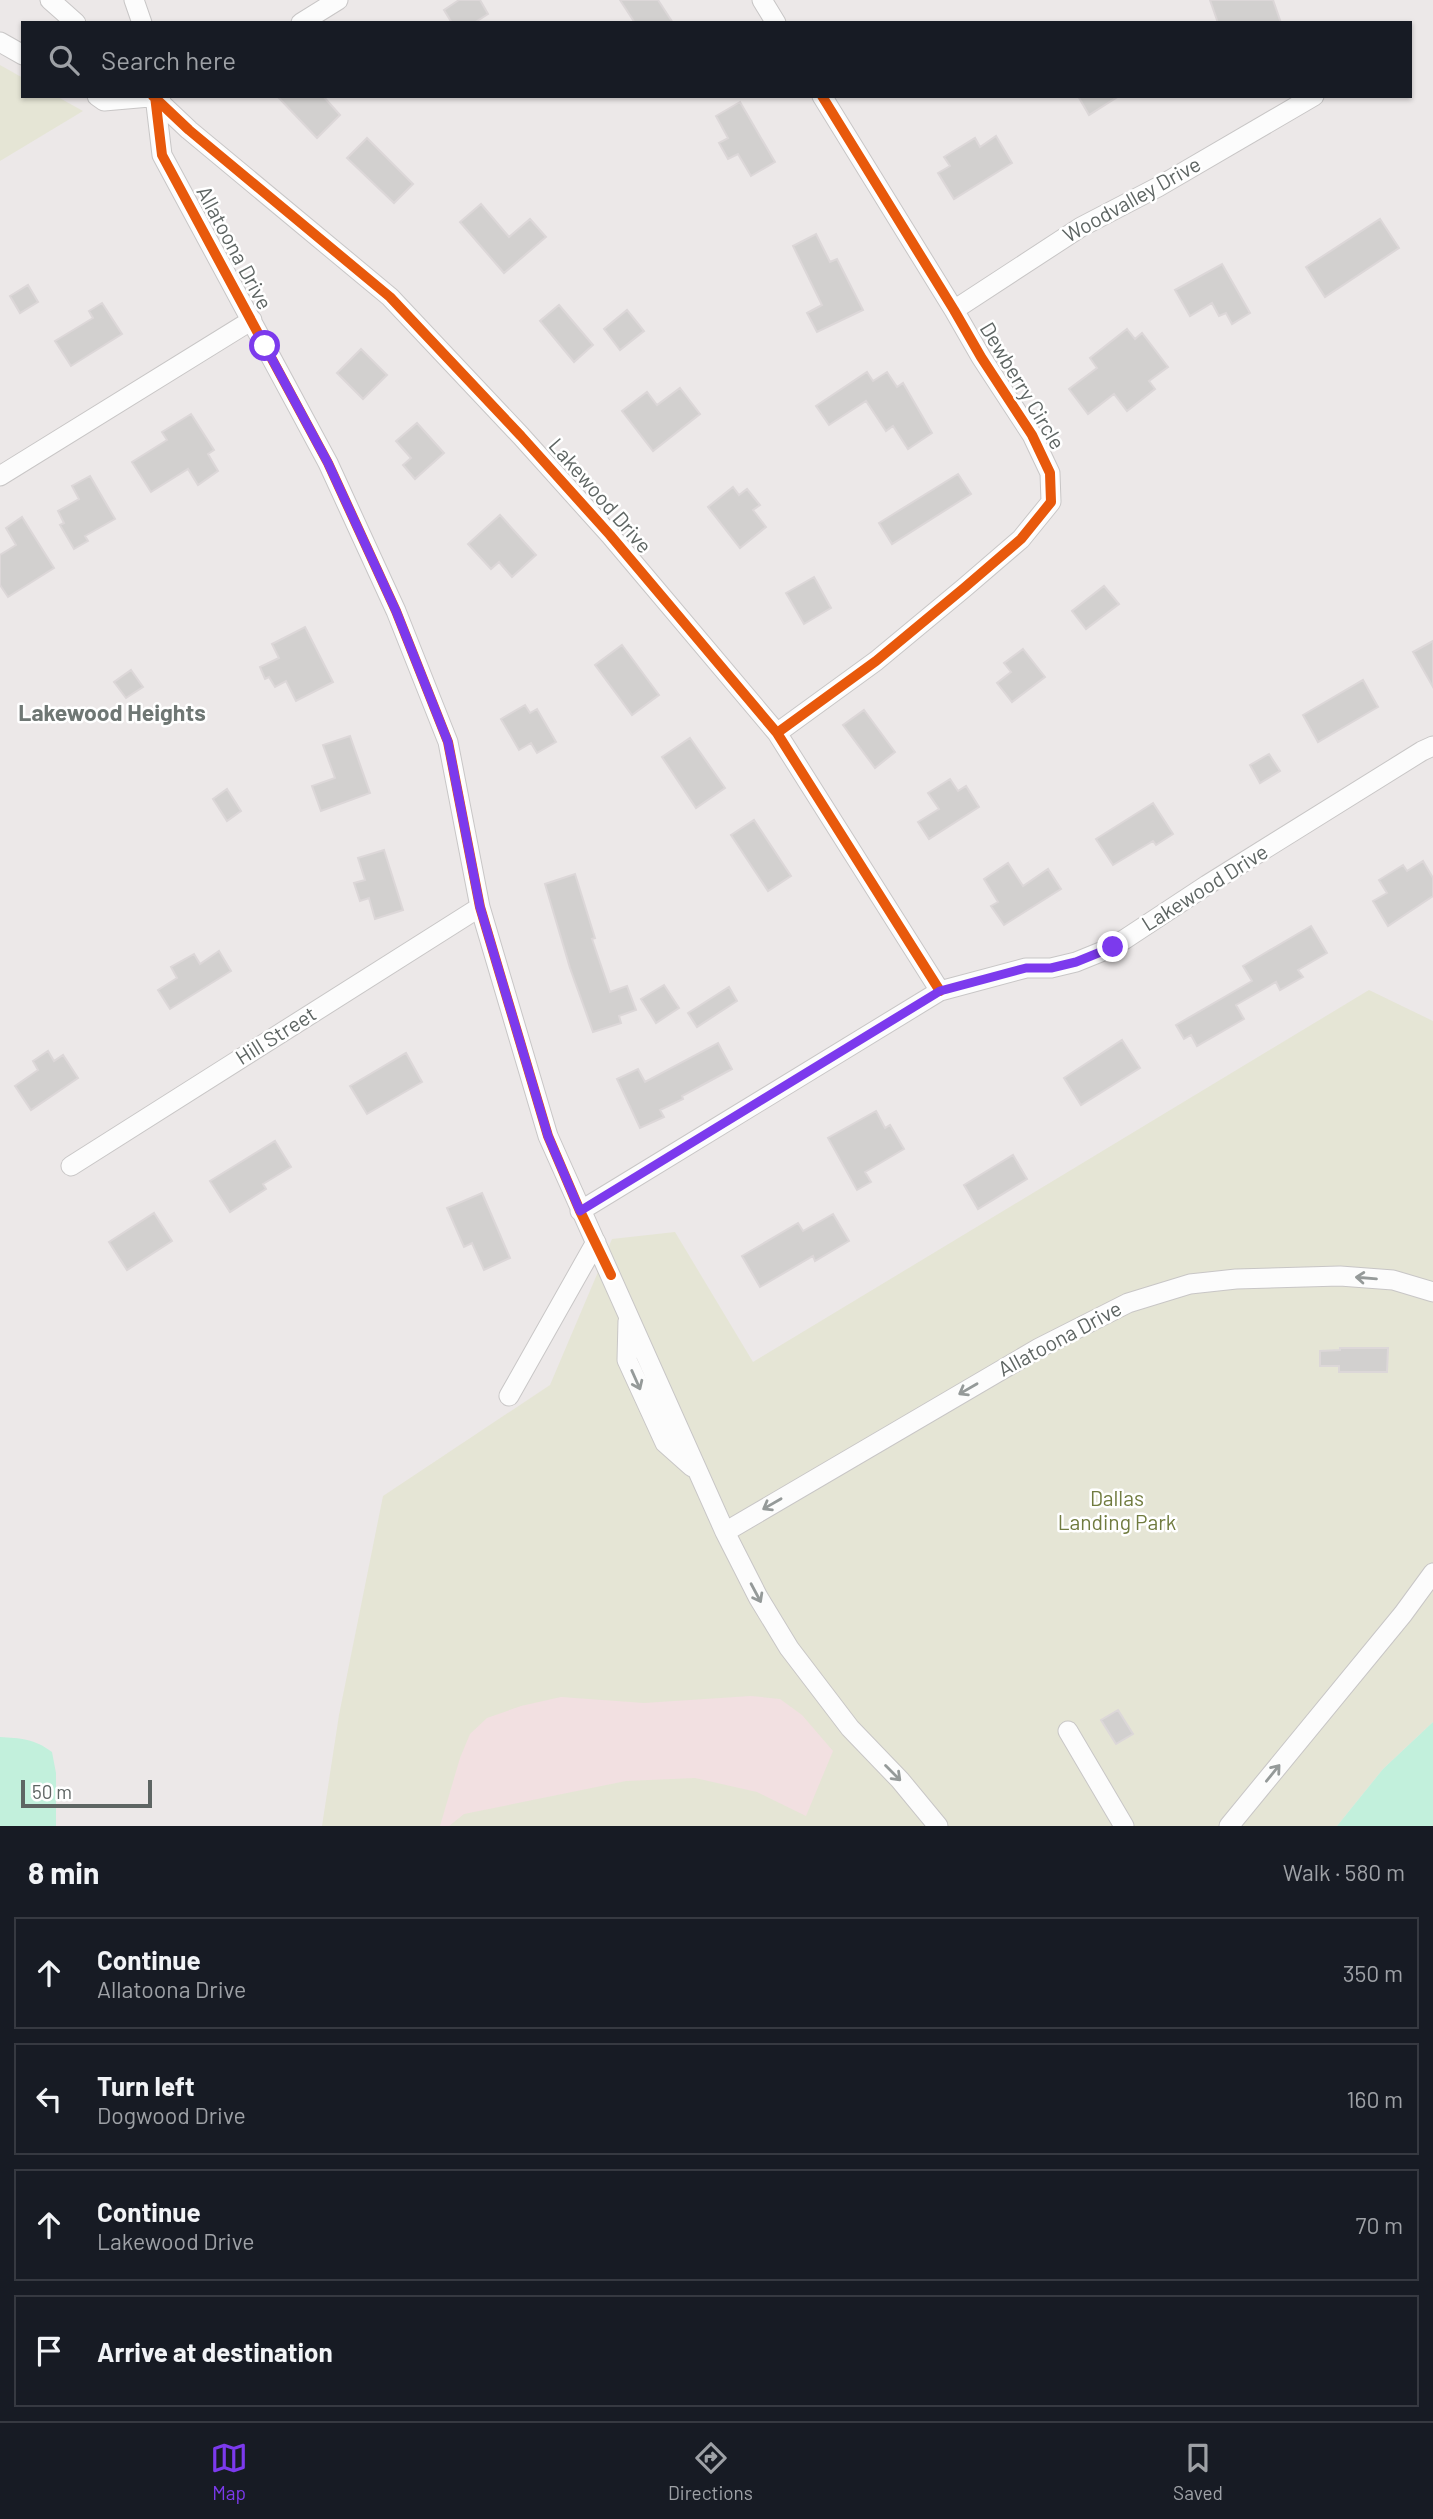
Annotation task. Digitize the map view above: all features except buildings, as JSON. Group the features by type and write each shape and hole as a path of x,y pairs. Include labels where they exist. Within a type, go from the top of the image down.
{"street":[{"path":"50,0 74,21"},
{"path":"134,0 141,21"},
{"path":"304,21 338,0"},
{"path":"762,0 775,21"},
{"path":"0,42 21,54"},
{"path":"100,98 104,101 143,98"},
{"name":"Allatoona Drive","path":"156,98 162,155 334,475 396,611 448,742 480,907 548,1136 628,1313 627,1360 665,1443 698,1472 758,1597 789,1648 850,1728 900,1780 938,1826"},
{"name":"Lakewood Drive","path":"157,98 199,138 390,298 521,436 610,535 777,733 940,991 1026,968 1051,968 1076,962 1113,947 1207,885 1433,746"},
{"name":"Dewberry Circle","path":"777,733 876,661 964,588 1021,539 1051,502 1050,473 1032,435 981,357 823,98"},
{"name":"Woodvalley Drive","path":"954,310 1081,228 1311,98"},
{"path":"0,476 252,320"},
{"name":"Hill Street","path":"71,1166 480,907"},
{"path":"580,1211 940,991"},
{"path":"509,1396 596,1242"},
{"name":"Allatoona Drive","path":"725,1532 1039,1348 1128,1303 1190,1284 1236,1279 1340,1276 1393,1280 1433,1292"},
{"path":"1229,1826 1403,1614 1433,1573"},
{"path":"1068,1731 1124,1826"}],"green space":[{"path":"0,65 21,77 21,98 60,98 83,111 0,161"},
{"name":"Dallas Landing Park","path":"1369,990 1433,1021 1433,1722 1383,1769 1337,1826 322,1826 339,1715 383,1496 550,1385 612,1239 675,1232 753,1362"}],"sand":[{"path":"751,1696 780,1699 802,1715 833,1751 806,1816 757,1792 695,1778 626,1781 464,1814 449,1826 440,1826 470,1734 487,1718 521,1706 561,1697 644,1703"}],"shaded area":[{"path":"1433,1722 1433,1826 1337,1826 1383,1769"},
{"path":"0,1737 27,1740 52,1752 56,1773 56,1826 0,1826"}],"cycle path":[{"path":"155,98 189,130 390,297 610,535 777,733 940,991"},
{"path":"155,98 162,155 328,463 396,611 448,742 480,907 548,1136 611,1275"},
{"path":"777,733 876,661 964,588 1021,539 1051,502 1050,473 1032,435 981,357 823,98"}],"district":[{"name":"Lakewood Heights","path":"112,713"}],"route":[{"path":"265,346 328,463 396,611 448,742 480,907 548,1136 580,1211 940,991 1026,968 1051,968 1076,962 1113,947"}]}
